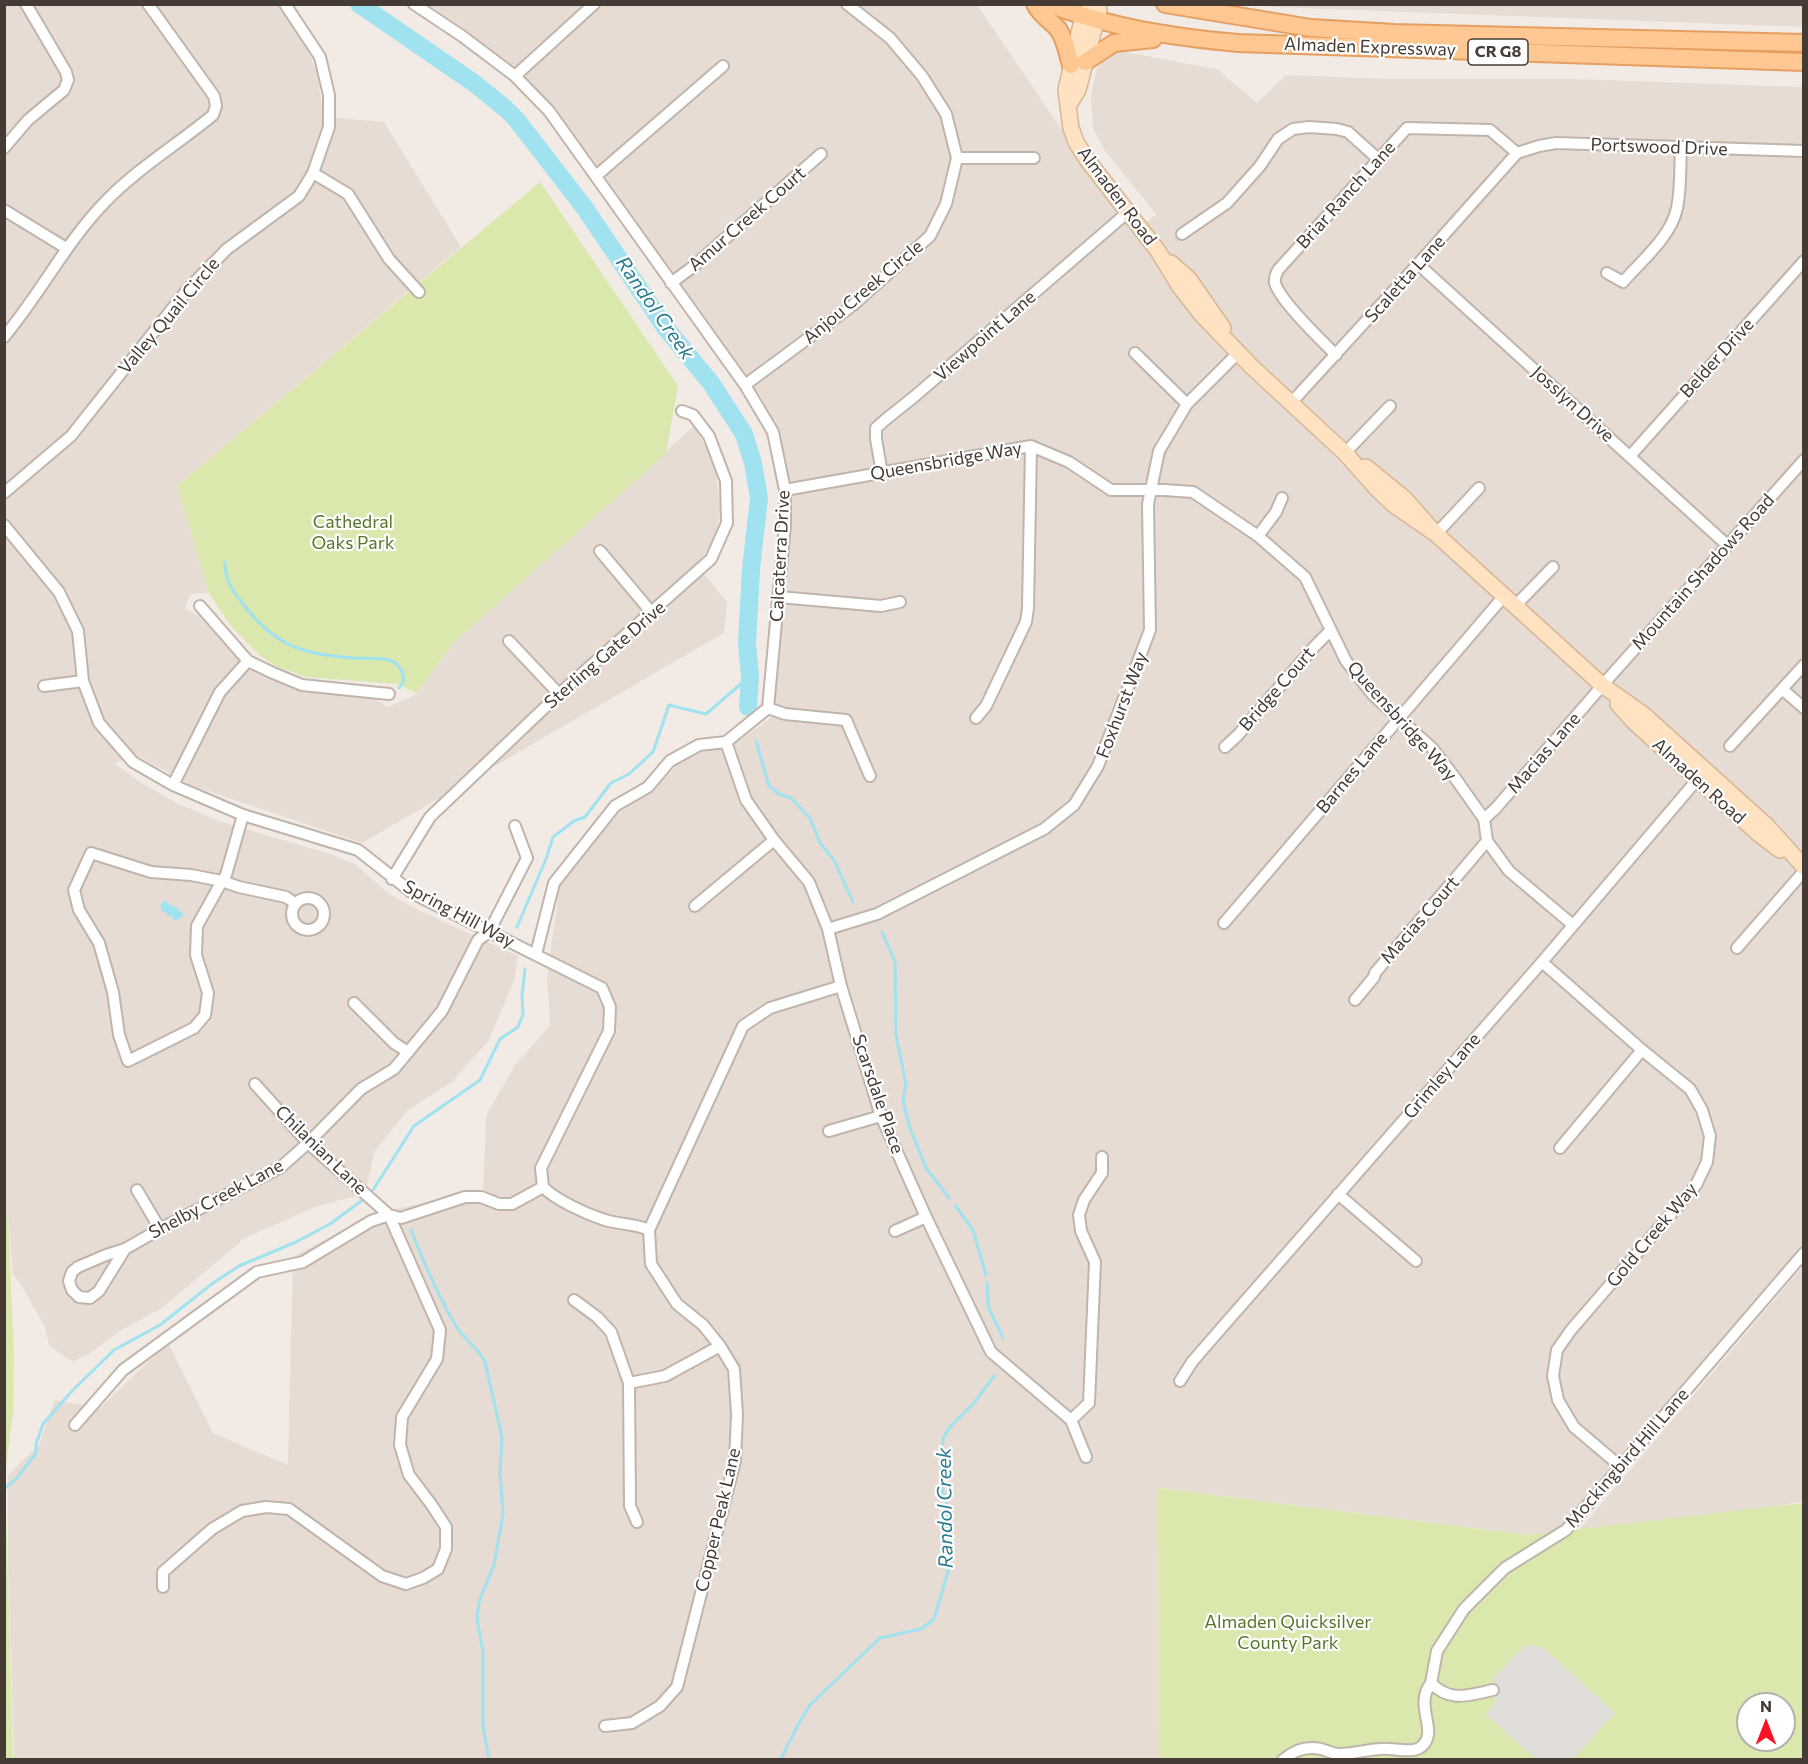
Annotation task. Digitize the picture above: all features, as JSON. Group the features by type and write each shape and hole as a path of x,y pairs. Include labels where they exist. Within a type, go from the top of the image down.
{"main road":[{"path":"1035,4 1039,12 1060,32 1067,48 1078,63 1114,43 1149,40 1162,35"},
{"name":"Almaden Expressway","path":"1049,4 1093,11 1162,35 1238,43 1803,62"},
{"name":"Almaden Expressway","path":"1166,5 1311,28 1394,33 1803,43"}],"street":[{"path":"4,147 28,120 64,90 68,80 66,72 26,4"},
{"path":"4,337 29,305 66,248 105,202 137,172 213,115 216,106 214,96 148,4"},
{"name":"Valley Quail Circle","path":"4,493 72,436 187,290 227,249 299,196 314,173 328,128 329,95 320,57 285,4"},
{"name":"Calcaterra Drive","path":"414,4 462,36 515,76 549,111 745,385 773,432 785,490 785,525 768,708"},
{"path":"515,76 594,4"},
{"name":"Anjou Creek Circle","path":"745,385 853,305 930,236 946,204 957,158 946,114 922,76 890,38 847,4"},
{"name":"Almaden Road","path":"1093,11 1078,63 1078,90 1068,106 1076,142 1088,161 1158,251 1180,287 1201,314 1252,367 1345,453 1386,482 1404,498 1436,534 1602,686 1635,723 1701,775 1760,835 1803,869"},
{"path":"596,176 723,66"},
{"name":"Briar Ranch Lane","path":"1336,355 1306,325 1279,290 1275,284 1278,270 1407,128 1490,130 1517,153"},
{"path":"1182,234 1227,203 1260,166 1278,139 1293,129 1337,129 1348,132 1378,159"},
{"name":"Portswood Drive","path":"1517,153 1556,143 1803,152"},
{"path":"1607,273 1623,282 1671,225 1677,208 1681,147"},
{"name":"Scaletta Lane","path":"1291,403 1517,153"},
{"name":"Amur Creek Court","path":"671,283 694,266 821,154"},
{"path":"957,158 1034,158"},
{"path":"314,173 348,194 389,259 419,292"},
{"path":"4,210 66,248"},
{"name":"Viewpoint Lane","path":"882,473 876,429 1128,212"},
{"name":"Belder Drive","path":"1630,455 1803,261"},
{"name":"Josslyn Drive","path":"1418,264 1727,545"},
{"name":"Foxhurst Way","path":"828,929 877,914 1044,829 1074,806 1098,766 1150,630 1148,504 1159,451 1187,404 1239,352"},
{"path":"1135,353 1187,404"},
{"path":"1345,453 1390,406"},
{"name":"Sterling Gate Drive","path":"392,879 430,816 559,694 711,559 727,523 726,481 709,436 693,415 682,411"},
{"path":"976,718 986,706 1026,622 1031,446"},
{"name":"Queensbridge Way","path":"785,490 1031,446 1070,462 1111,490 1193,492 1258,536 1305,577 1346,661 1373,695 1432,748 1484,819 1488,841 1509,871 1573,925"},
{"name":"Mountain Shadows Road","path":"1602,686 1803,460"},
{"path":"1436,534 1479,488"},
{"path":"1258,536 1276,512 1282,498"},
{"name":"Spring Hill Way","path":"4,525 59,592 78,631 83,681 99,723 133,762 173,785 243,815 358,850 414,894 602,988 610,1008 609,1031 541,1168 543,1187"},
{"path":"600,551 652,613"},
{"path":"1515,606 1553,567"},
{"name":"Barnes Lane","path":"1224,923 1503,596"},
{"path":"779,597 881,606 900,602"},
{"path":"200,606 248,661 302,685 388,694"},
{"name":"Bridge Court","path":"1224,747 1238,735 1314,647 1330,632"},
{"path":"509,641 559,694"},
{"path":"173,785 220,692 248,661"},
{"path":"1730,746 1803,665"},
{"path":"44,686 83,681"},
{"name":"Macias Lane","path":"1484,819 1602,686"},
{"path":"1782,689 1803,708"},
{"path":"536,954 554,883 615,806 648,787 670,761 699,745 726,742 768,708 785,714 846,720 870,776"},
{"name":"Scarsdale Place","path":"726,742 746,800 774,840 809,882 828,929 842,986 881,1116 991,1352 1071,1420"},
{"name":"Grimley Lane","path":"1180,1381 1192,1362 1542,962 1701,775"},
{"path":"243,815 226,875 222,881 197,926 196,955 208,993 205,1015 194,1028 128,1061 119,1035 113,992 99,943 79,910 74,890 91,853 152,872 191,875 222,881 239,888 286,897 296,904"},
{"name":"Shelby Creek Lane","path":"125,1249 99,1291 90,1298 79,1297 72,1290 69,1281 72,1272 78,1267 106,1254 125,1249 281,1167 361,1089 394,1069 442,1011 478,940 489,932 527,858 515,826"},
{"path":"695,906 774,840"},
{"name":"Macias Court","path":"1355,1000 1375,973 1488,841"},
{"path":"1737,948 1803,869"},
{"name":"Gold Creek Way","path":"1542,962 1690,1089 1702,1110 1710,1136 1707,1162 1696,1185 1570,1330 1557,1350 1554,1376 1558,1400 1574,1427 1620,1467"},
{"name":"Copper Peak Lane","path":"605,1726 632,1723 660,1706 677,1687 735,1461 737,1414 734,1369 720,1346 703,1325 677,1304 651,1264 649,1230 743,1026 770,1008 842,986"},
{"path":"354,1003 394,1043 408,1052"},
{"path":"1560,1148 1642,1050"},
{"name":"Chilanian Lane","path":"255,1084 308,1143 389,1215"},
{"path":"829,1131 881,1116"},
{"path":"1086,1457 1071,1420 1089,1403 1095,1262 1081,1231 1079,1215 1084,1200 1102,1173 1102,1157"},
{"path":"75,1425 123,1370 257,1272 303,1262 371,1221 389,1215 401,1218 465,1197 481,1197 499,1204 512,1204 543,1187 552,1196 603,1220 638,1225 649,1230"},
{"path":"138,1190 160,1229"},
{"path":"1338,1194 1416,1261"},
{"path":"163,1587 163,1572 212,1529 242,1511 266,1507 289,1509 382,1576 406,1584 438,1569 446,1548 446,1527 432,1504 409,1475 400,1445 402,1417 437,1359 440,1330 389,1215"},
{"path":"895,1231 926,1216"},
{"name":"Mockingbird Hill Lane","path":"1283,1760 1298,1750 1320,1749 1335,1754 1350,1754 1381,1749 1411,1750 1420,1747 1427,1738 1428,1720 1423,1699 1424,1692 1431,1683 1437,1651 1464,1609 1505,1568 1566,1530 1803,1253"},
{"path":"574,1300 597,1317 611,1332 629,1383 630,1506 637,1522"},
{"path":"629,1383 665,1376 720,1346"},
{"path":"1431,1683 1438,1691 1457,1697 1493,1690"}],"shaded area":[{"path":"1803,4 1803,27 1262,5"},
{"path":"4,5 278,5 303,39 317,72 323,117 384,122 461,247 177,486 209,593 190,594 185,609 208,620 257,671 305,691 374,698 388,707 417,694 453,643 694,426 716,473 720,507 717,534 697,565 727,602 724,633 362,843 193,786 138,756 114,763 140,782 176,803 222,822 330,854 355,864 388,893 412,907 518,956 515,978 489,1040 452,1082 408,1110 374,1152 367,1187 360,1195 315,1207 245,1238 162,1308 120,1331 89,1354 72,1362 49,1346 45,1327 13,1274 8,1216 5,1216"},
{"path":"429,5 977,5 1133,234 1156,214 1105,151 1093,128 1091,96 1097,68 1114,53 1125,52 1217,69 1257,103 1286,75 1390,79 1574,79 1803,87 1803,1244 1555,1532 1528,1535 1158,1488 1159,1759 14,1760 8,1565 8,1475 39,1445 55,1400 100,1408 168,1343 213,1433 288,1465 293,1257 371,1214 483,1191 486,1116 515,1065 550,1025 547,976 560,885 613,816 651,793 684,758 707,747 738,741 771,718 779,659 792,509 778,434 760,395 586,151 539,91 459,25"},
{"path":"1803,1266 1803,1502 1791,1503 1715,1524 1580,1529"},
{"path":"1537,1645 1548,1652 1615,1713 1572,1760 1536,1759 1485,1714 1496,1702 1493,1679 1523,1647"}],"green space":[{"name":"Cathedral Oaks Park","path":"540,182 678,386 666,453 453,643 417,693 397,684 306,677 278,667 259,655 231,626 209,593 177,486"},
{"path":"4,1216 8,1216 14,1359 13,1412 5,1475 13,1760 4,1759"},
{"name":"Almaden Quicksilver County Park","path":"1158,1488 1528,1535 1803,1503 1803,1759 1159,1759"}],"water":[{"path":"165,900 171,906 177,907 184,915 176,921 164,911 162,912 160,905"}],"waterway":[{"name":"Randol Creek","path":"359,4 474,83 516,119 584,207 665,327 711,383 744,434 753,463 759,498 751,569 747,644 750,676 748,707"},
{"path":"225,562 228,579 235,594 254,618 278,638 290,645 318,654 389,660 402,672 403,680 399,688"},
{"path":"517,927 553,837 574,821 585,817 611,783 629,774 653,752 669,705 706,714 750,676"},
{"name":"Randol Creek","path":"756,741 769,786 779,794 791,798 810,818 820,843 834,860 853,902"},
{"name":"Randol Creek","path":"882,932 895,961 896,1036 906,1084 903,1101 910,1128 926,1168 949,1198"},
{"path":"373,1190 414,1126 480,1080 500,1039 518,1027 523,1015 522,995 525,969"},
{"path":"4,1489 17,1478 36,1453 36,1444 43,1424 72,1391 114,1350 160,1325 213,1283 239,1266 296,1242 330,1224 364,1199"},
{"name":"Randol Creek","path":"955,1205 973,1230 986,1275"},
{"path":"411,1230 449,1315 485,1362 502,1437 500,1473 503,1514 494,1565 479,1602 477,1619 483,1652 483,1726 489,1760"},
{"name":"Randol Creek","path":"987,1283 988,1306 1003,1338"},
{"name":"Randol Creek","path":"780,1760 811,1704 880,1638 921,1629 934,1619 948,1572 947,1506 943,1493 941,1464 943,1439 949,1428 974,1403 994,1376"}]}
